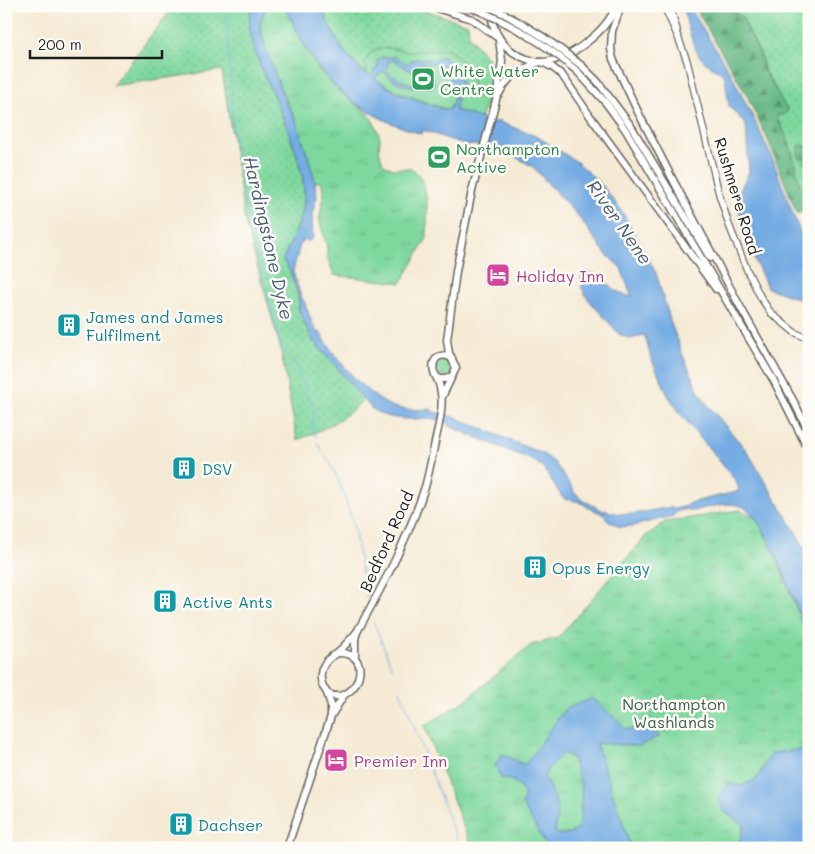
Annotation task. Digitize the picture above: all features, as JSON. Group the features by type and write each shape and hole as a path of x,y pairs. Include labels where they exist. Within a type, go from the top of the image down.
{"highway":[{"path":"430,6 472,19 514,53 552,67 562,75 710,282 728,304"},
{"path":"467,6 500,19 560,56 606,103 625,130 774,381 809,451"},
{"path":"447,340 456,368 452,376 446,379 435,375 432,367 447,340 463,234 496,100 502,62 490,6"},
{"path":"490,6 543,35 582,66 598,82 631,126 742,310 809,432"},
{"path":"496,100 504,83 513,74 541,62 558,58 583,44 595,36 620,7"},
{"path":"620,7 610,41 613,59 651,137 742,310"},
{"path":"438,357 452,358"},
{"name":"Bedford Road","path":"338,653 356,632 381,590 408,533 425,485 438,430 442,397 435,375"},
{"name":"Bedford Road","path":"442,397 452,376"},
{"name":"Bedford Road","path":"355,657 356,632"},
{"path":"287,848 331,716 344,695 353,687 358,678 359,664 350,653 338,653 328,659 322,668 322,684 331,705 331,716"},
{"path":"327,693 335,696 344,695"}],"main road":[{"name":"Rushmere Road","path":"664,6 678,36 694,88 719,194 747,270 771,313 794,332 809,339"},
{"name":"Rushmere Road","path":"670,6 676,22 678,36"}],"green space":[{"path":"174,6 252,6 250,30 253,44 297,155 303,179 304,202 299,224 283,259 290,271 299,298 299,311 312,339 364,399 350,412 333,423 297,440 280,346 245,223 222,70 112,86"},
{"path":"271,6 282,6 287,11 319,70 339,91 368,114 375,124 380,138 379,150 383,164 393,169 411,168 422,180 427,200 427,238 401,283 334,275 327,256 327,247 319,219 323,200 322,182 315,182 296,120 278,83 265,47 260,25 260,20 266,9"},
{"path":"322,6 411,6 468,24 469,36 491,63 488,98 475,95 467,69 447,49 411,52 388,48 365,62 367,74 352,60 333,35"},
{"path":"694,6 710,6 729,10 742,17 760,54 765,72 788,111 784,115 778,115 777,119 789,144 801,189 809,184 809,210 797,214 767,138 745,92"},
{"path":"710,6 809,6 809,184 807,187 801,189 791,149 777,119 776,89 765,72 760,54 742,17 729,10"},
{"name":"White Water Centre","path":"388,48 411,52 447,49 454,54 467,69 475,95 488,98 480,119 408,96 367,74 365,62 373,50"},
{"path":"800,145 806,146 809,153 809,164 802,161 799,157"},
{"path":"444,358 450,361 453,367 450,373 444,376 438,373 435,367 438,361"},
{"name":"Northampton Washlands","path":"740,510 756,518 773,549 809,641 809,848 472,848 424,726 466,700 531,645 558,638 646,536 665,522"}],"water":[{"name":"River Nene","path":"252,6 271,6 263,13 260,25 265,47 283,96 296,120 314,176 317,197 312,214 313,238 308,242 304,239 300,245 293,271 301,297 316,332 320,332 350,373 370,392 389,405 404,409 431,409 433,412 452,416 543,454 554,462 574,490 573,492 579,498 613,514 614,512 618,514 633,514 671,507 674,509 687,506 689,503 736,492 739,489 736,481 683,417 669,397 651,358 645,336 642,335 632,339 620,335 587,298 582,288 581,276 586,272 595,274 616,291 631,297 631,295 621,268 606,254 577,215 532,166 508,153 474,145 465,145 423,130 422,134 403,128 369,112 340,91 327,78 304,46 291,19 281,6 322,6 334,35 348,56 363,72 371,75 378,67 377,61 382,57 396,57 407,64 416,59 435,60 440,56 444,58 456,67 461,82 455,110 496,123 497,121 538,137 577,162 602,185 621,210 656,273 681,351 699,392 747,451 809,557 809,641 790,589 771,546 761,527 751,514 741,506 730,504 692,511 682,510 673,516 633,526 620,527 609,521 602,514 577,501 569,498 568,501 562,497 543,467 534,461 449,426 444,420 396,418 379,413 371,408 312,339 299,311 299,298 290,271 283,259 296,231 303,209 303,178 293,143 263,73 253,44 250,17","holes":["389,61 395,61 414,71 421,63 435,63 451,67 455,71 455,76 446,81 448,87 456,92 450,109 442,109 396,92 374,78 384,71 395,81 404,85 430,88 435,85 435,81 431,79 424,83 414,84 394,76 386,70"]},
{"path":"682,6 689,6 731,74 772,158 809,256 809,307 802,300 767,287 753,256 744,230 737,196 749,172 746,125 729,106 725,77 704,61 697,52"},
{"path":"593,698 626,729 649,729 660,736 639,746 596,743 631,848 548,848 522,804 525,794 514,781 501,778 495,766 502,754 525,765 565,709","holes":["562,754 572,757 580,783 581,794 579,825 574,832 569,834 556,833 555,801 544,777 548,769"]},
{"path":"805,749 809,755 809,848 726,848 740,840 744,824 724,812 718,798 729,783 741,786 757,779 771,753"}],"waterway":[{"name":"Hardingstone Dyke","path":"226,6 233,132 248,221 281,346 295,362 314,410 313,429 316,437"},
{"name":"Hardingstone Dyke","path":"318,443 336,474 349,510 367,598"},
{"name":"Hardingstone Dyke","path":"374,623 392,668"},
{"name":"Hardingstone Dyke","path":"400,690 460,848"}],"place":[{"name":"White Water Centre","path":"423,79"},
{"name":"Northampton Active","path":"439,157"},
{"name":"Holiday Inn","path":"498,275"},
{"name":"James and James Fulfilment","path":"69,325"},
{"name":"DSV","path":"184,468"},
{"name":"Opus Energy","path":"535,567"},
{"name":"Active Ants","path":"165,601"},
{"name":"Premier Inn","path":"336,760"},
{"name":"Dachser","path":"181,824"}]}
